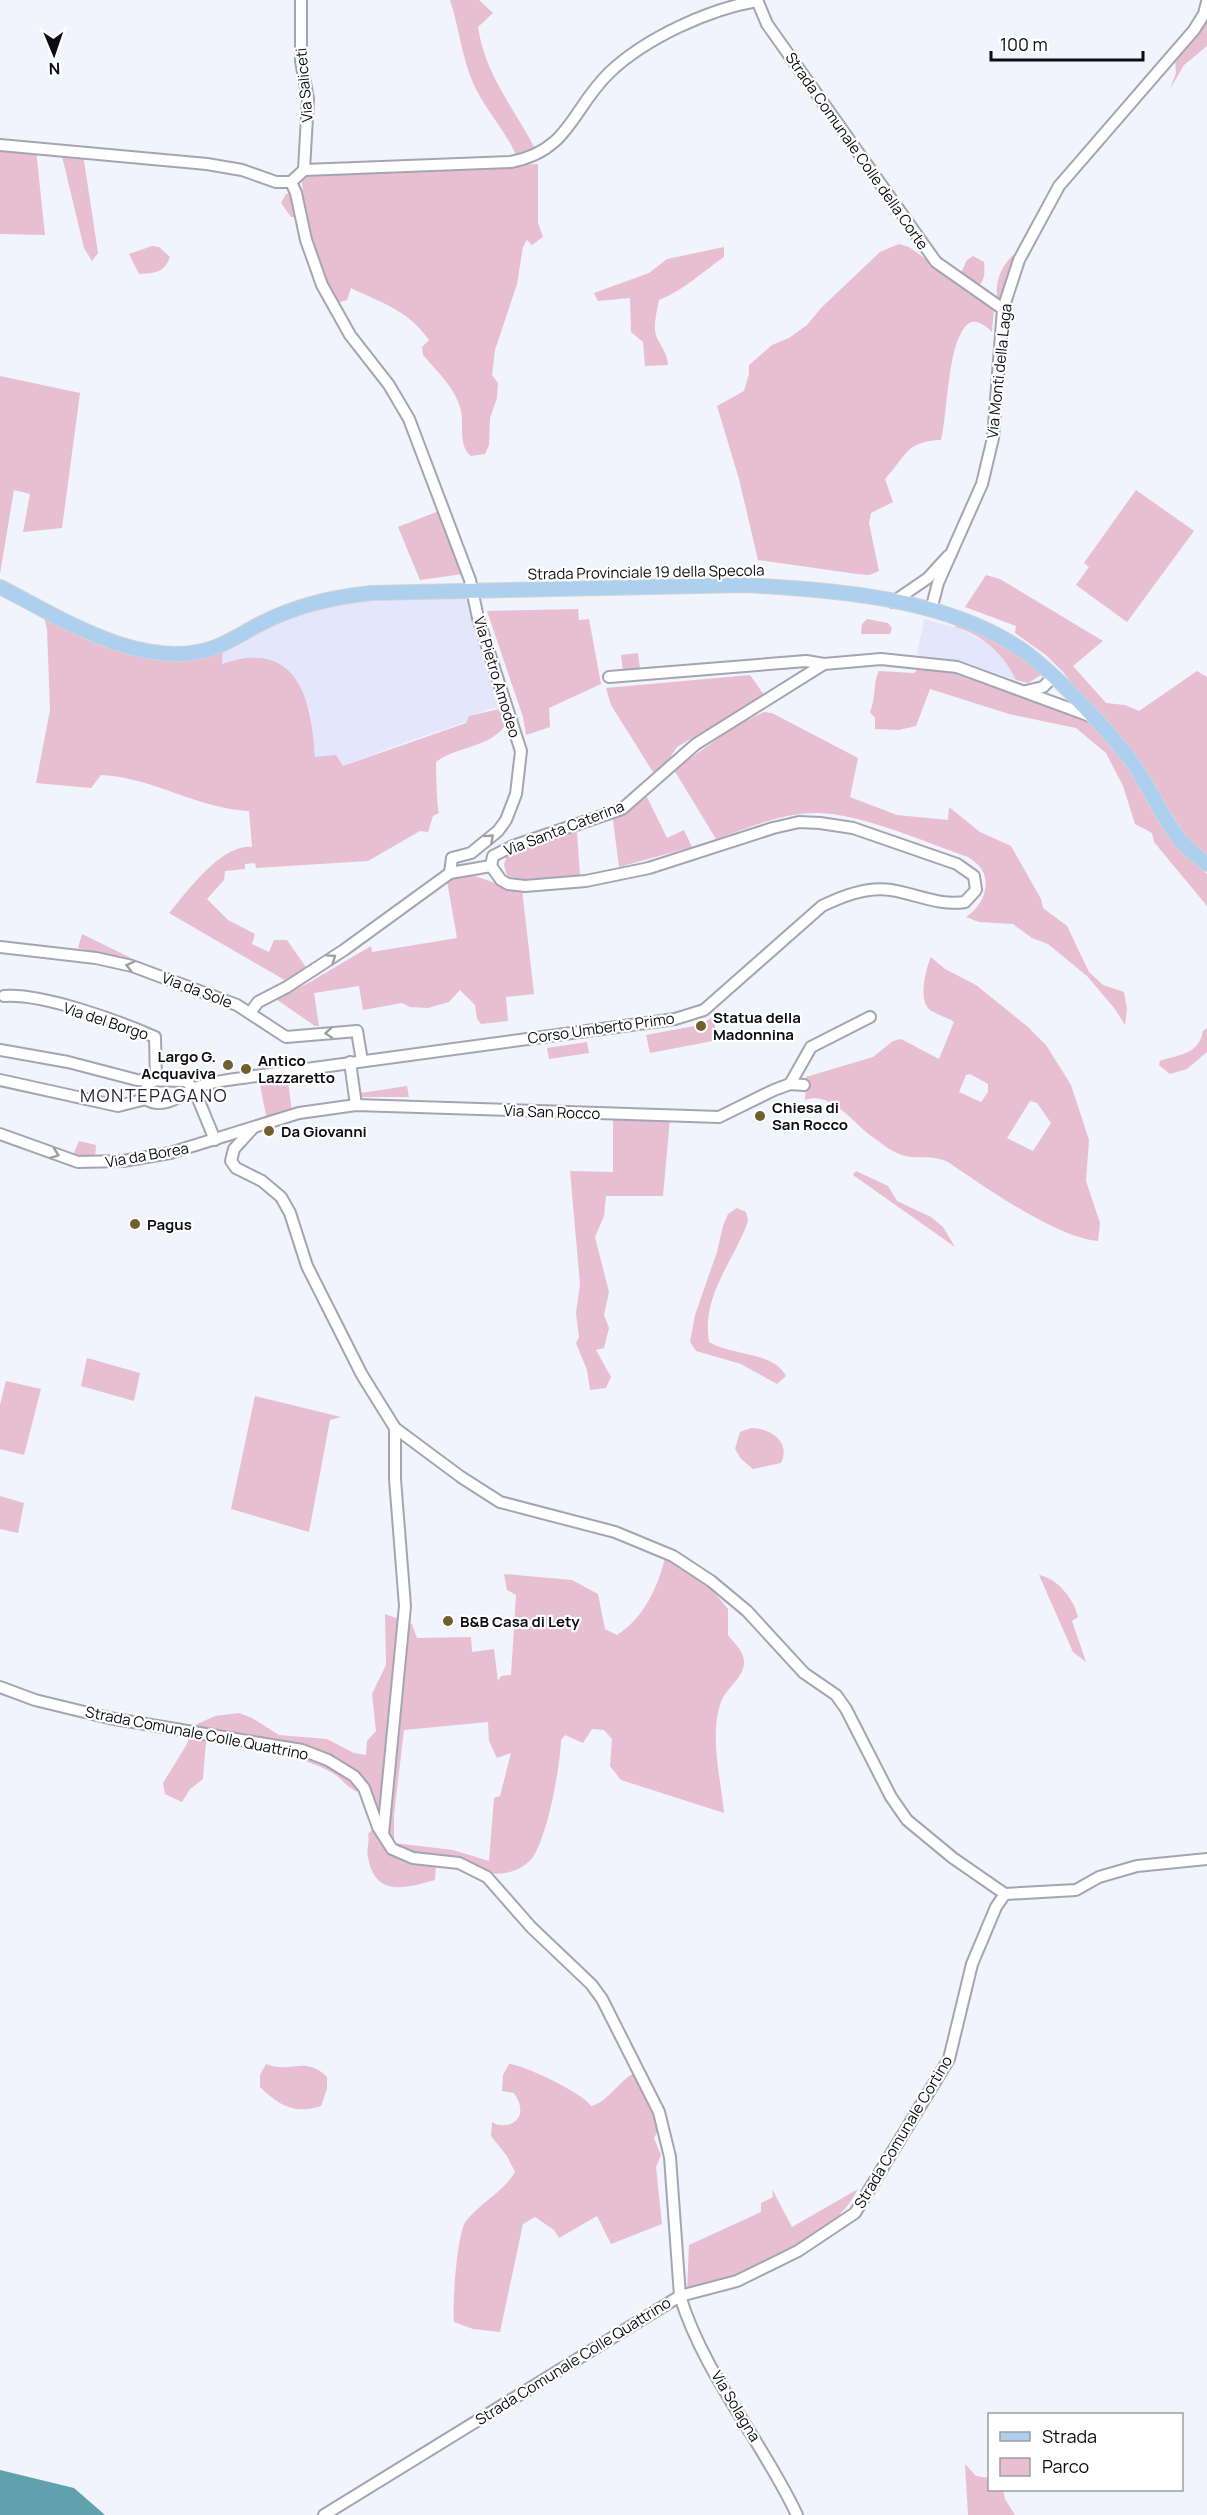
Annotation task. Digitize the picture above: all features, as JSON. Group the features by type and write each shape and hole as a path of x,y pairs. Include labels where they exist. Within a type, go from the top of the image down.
{"main road":[{"name":"Strada Provinciale 19 della Specola","path":"0,587 100,638 164,654 186,654 213,648 293,610 347,595 381,592 472,593 745,585 807,589 931,610 957,618 1003,639 1024,652 1057,682 1120,747 1142,776 1177,837 1207,864"}],"street":[{"name":"Via Saliceti","path":"301,0 301,61 308,99 304,170"},
{"path":"0,145 207,164 242,170 276,182 291,182 304,170 511,162 532,158 549,147 569,127 609,72 646,45 717,10 757,1"},
{"name":"Strada Comunale Colle della Corte","path":"757,1 767,24 936,262 1003,309"},
{"name":"Via Monti della Laga","path":"931,610 938,583 957,547 982,484 993,438 1003,309 1019,260 1059,186 1194,30 1204,14 1207,2"},
{"path":"291,182 296,193 306,240 322,285 350,335 389,385 410,419 470,580 472,593"},
{"name":"Via Monti della Laga","path":"893,602 928,578 957,547"},
{"name":"Via Pietro Amodeo","path":"450,873 452,858 471,854 493,836 506,820 516,795 520,772 521,751 472,593"},
{"name":"Via Santa Caterina","path":"250,1013 258,1002 287,987 339,953 450,873 491,866 493,856 513,846 622,809 696,744 824,664 863,659 918,661 957,667 1090,716"},
{"path":"609,677 806,661 824,664"},
{"name":"Via Santa Caterina","path":"1026,692 1051,696 1060,692 1057,682"},
{"name":"Corso Umberto Primo","path":"0,1080 118,1106 146,1099 155,1103 183,1097 194,1089 256,1076 675,1019 704,1010 814,913 839,898 872,890 889,890 954,904 965,902 976,890 974,876 957,864 853,828 820,823 799,822 773,828 649,868 586,881 525,886 508,884 501,880 491,866"},
{"name":"Via da Sole","path":"0,947 96,957 132,966 208,992 250,1013 286,1037 357,1031 362,1061"},
{"name":"Via del Borgo","path":"4,996 19,995 118,1023 155,1037 156,1079"},
{"path":"790,1084 811,1047 870,1017"},
{"path":"1,1053 124,1075 137,1080 183,1080 194,1089 215,1140"},
{"path":"350,1062 356,1105"},
{"path":"146,1099 147,1085 156,1079"},
{"name":"Via San Rocco","path":"294,1114 356,1105 719,1117 790,1084 804,1085"},
{"name":"Via da Borea","path":"0,1134 78,1162 94,1164 170,1153 294,1114"},
{"path":"253,1128 234,1149 231,1161 236,1168 262,1181 281,1197 290,1213 307,1266 362,1375 395,1428 460,1477 500,1502 624,1536 673,1556 711,1581 747,1611 804,1673 836,1695 846,1708 891,1797 907,1820 953,1858 1005,1894 1076,1890 1100,1877 1137,1866 1207,1859"},
{"path":"382,1835 405,1606 395,1479 395,1428"},
{"name":"Strada Comunale Colle Quattrino","path":"0,1687 35,1700 109,1718 251,1741 310,1754 354,1776 364,1788 382,1835 392,1849 402,1855 459,1863 487,1877 531,1928 591,1984 602,1999 659,2112 666,2136 675,2207 680,2296 324,2515"},
{"name":"Strada Comunale Cortino","path":"680,2296 737,2281 798,2251 855,2213 949,2059 972,1964 996,1907 1005,1894"},
{"name":"Via Solagna","path":"680,2296 720,2381 771,2463 797,2515"}],"shaded area":[{"path":"404,597 470,598 470,609 505,715 499,709 494,708 469,716 466,722 343,766 341,762 315,758 310,709 234,660 222,664 223,651 272,625 318,608 357,600"},
{"path":"924,619 960,629 987,643 1008,662 1016,680 970,664 917,655"}],"green space":[{"path":"450,0 479,0 493,13 478,27 487,61 501,91 536,150 517,157 479,94 466,65"},
{"path":"1207,16 1207,46 1184,65 1170,89 1176,73 1175,59"},
{"path":"0,148 36,150 45,235 0,234"},
{"path":"61,152 83,154 98,253 92,261 84,248"},
{"path":"538,164 538,223 543,237 532,245 527,240 523,247 517,284 495,350 492,375 498,383 497,398 490,418 489,445 485,454 471,456 464,447 459,403 445,381 423,355 422,347 429,340 403,314 351,288 347,300 338,303 296,217 291,217 281,203 286,194 303,191 301,174"},
{"path":"899,244 909,247 994,308 992,332 982,324 975,322 965,327 959,337 951,365 941,440 914,446 885,479 893,502 871,513 869,523 879,571 869,575 857,574 758,560 739,479 717,406 744,391 749,365 772,345 789,338 807,325 821,308 880,252"},
{"path":"152,246 159,247 170,257 168,262 158,271 139,274 129,254"},
{"path":"724,247 724,257 685,286 659,300 655,329 668,365 645,366 643,342 631,332 630,298 598,301 594,293 649,273 667,259"},
{"path":"1013,255 1017,256 1003,301 997,296 998,279"},
{"path":"973,256 984,262 984,277 976,289 959,277 967,260"},
{"path":"0,376 80,393 62,528 23,532 30,494 14,490 0,574"},
{"path":"1136,490 1194,531 1127,622 1076,585 1089,567 1084,563"},
{"path":"439,511 463,574 420,580 398,527"},
{"path":"986,575 1000,579 1103,641 1073,666 1106,703 1125,705 1139,711 1197,671 1207,677 1207,857 1187,838 1161,797 1063,672 1046,655 1015,633 1016,626 965,607"},
{"path":"578,609 579,620 589,619 601,684 549,708 550,727 526,735 523,717 487,611"},
{"path":"44,617 107,644 223,651 222,664 247,658 268,659 284,667 296,679 304,695 310,714 315,757 336,755 343,766 466,723 469,716 499,709 507,722 494,737 436,762 439,813 433,816 428,832 420,831 368,861 256,868 255,863 245,864 245,869 225,871 224,880 207,899 228,920 255,934 252,944 269,952 274,940 287,940 308,970 288,982 169,913 195,882 217,861 240,848 252,847 249,811 212,805 120,777 101,775 91,788 36,783 50,710 47,629"},
{"path":"867,619 888,623 892,628 890,634 861,634 862,624"},
{"path":"957,623 985,634 1039,667 1041,675 1028,683 1016,680 992,647 975,635 955,627"},
{"path":"638,653 640,669 623,671 621,655"},
{"path":"919,668 949,669 1088,721 1112,745 1136,779 1160,824 1174,844 1207,874 1207,906 1154,842 1152,833 1135,824 1123,786 1106,753 1076,728 1009,714 930,689 916,726 899,730 875,729 875,718 870,712 879,671 914,673"},
{"path":"750,675 764,695 677,747 663,768 653,772 611,705 606,688"},
{"path":"764,712 772,713 858,758 850,797 897,815 948,820 949,807 980,832 1011,846 1041,899 1043,908 1067,926 1089,972 1103,985 1124,992 1127,1009 1125,1025 1115,1009 1087,976 1048,944 1032,938 1013,924 979,922 966,917 980,903 986,883 981,868 968,857 874,823 818,813 779,818 716,839 674,770 737,725"},
{"path":"647,797 667,838 684,830 692,847 619,867 613,820"},
{"path":"577,832 580,876 521,881 507,875 504,865 506,857 527,847"},
{"path":"459,875 475,876 506,887 522,889 534,994 506,997 508,1021 481,1024 477,1019 475,1005 460,990 449,1002 428,1008 410,1007 402,1003 363,1010 359,986 314,993 319,1026 315,1026 276,999 371,946 372,952 457,938 447,881"},
{"path":"82,934 139,962 78,948"},
{"path":"931,957 945,969 976,985 1028,1027 1046,1045 1071,1085 1089,1140 1086,1181 1100,1223 1098,1241 1081,1238 1042,1221 1000,1197 948,1162 934,1158 905,1156 895,1152 871,1136 841,1109 832,1104 814,1098 805,1100 806,1077 873,1057 893,1041 901,1039 939,1059 954,1022 931,1011 926,1004 923,991","holes":["970,1074 988,1084 988,1092 981,1102 959,1092 966,1075","1030,1101 1037,1103 1051,1123 1033,1151 1007,1138"]},
{"path":"713,1017 718,1040 650,1053 646,1035 700,1025"},
{"path":"1207,1028 1207,1052 1187,1069 1170,1074 1159,1065 1160,1061 1192,1050"},
{"path":"587,1042 589,1053 549,1059 547,1048"},
{"path":"288,1081 292,1112 267,1120 260,1085"},
{"path":"407,1086 409,1097 361,1097 361,1093"},
{"path":"613,1116 670,1119 663,1196 606,1196 604,1216 595,1237 609,1292 604,1315 609,1328 604,1348 596,1350 611,1377 606,1388 590,1390 587,1370 576,1343 579,1337 576,1313 580,1284 570,1171 613,1172"},
{"path":"79,1141 96,1145 95,1157 73,1155"},
{"path":"856,1171 888,1186 897,1201 931,1217 943,1227 955,1247 853,1175"},
{"path":"737,1208 746,1212 748,1221 714,1294 708,1325 709,1342 728,1350 772,1362 786,1376 777,1384 741,1364 696,1351 690,1342 695,1315 717,1252 723,1226 728,1214"},
{"path":"87,1358 140,1373 134,1401 81,1386"},
{"path":"6,1381 41,1389 24,1455 0,1449 0,1405"},
{"path":"255,1396 341,1417 330,1420 309,1532 231,1509"},
{"path":"751,1428 766,1431 778,1438 783,1449 781,1463 753,1469 741,1459 735,1449 740,1432"},
{"path":"0,1496 24,1503 18,1533 0,1529"},
{"path":"665,1558 708,1585 728,1609 728,1635 744,1658 741,1673 721,1702 716,1729 724,1813 621,1780 610,1766 612,1739 604,1730 592,1729 583,1743 565,1735 561,1740 556,1783 544,1833 528,1863 513,1871 497,1874 436,1864 435,1880 413,1886 393,1887 377,1879 368,1857 368,1834 374,1828 369,1795 355,1791 335,1774 315,1765 269,1752 206,1742 203,1779 190,1789 182,1802 165,1794 163,1783 187,1744 193,1726 215,1716 239,1713 252,1718 279,1735 327,1739 354,1753 366,1755 367,1741 376,1731 372,1694 386,1665 385,1614 412,1624 417,1638 471,1637 472,1652 494,1649 498,1681 501,1676 511,1675 516,1595 507,1590 504,1574 572,1580 598,1594 605,1629 617,1635 642,1611 654,1591","holes":["488,1722 489,1741 497,1758 511,1753 500,1796 494,1798 489,1861 453,1850 394,1843 394,1815 404,1730"]},
{"path":"1039,1575 1052,1580 1064,1590 1073,1603 1078,1617 1072,1621 1086,1662 1073,1652"},
{"path":"266,2064 275,2067 312,2067 327,2077 327,2089 321,2106 311,2109 295,2109 274,2099 260,2087 260,2075"},
{"path":"509,2064 553,2080 577,2094 591,2106 602,2101 634,2073 659,2129 654,2138 661,2155 656,2167 662,2224 611,2244 597,2216 559,2238 554,2230 535,2217 523,2224 500,2332 473,2329 454,2322 454,2301 460,2239 466,2221 504,2186 515,2172 507,2156 491,2136 492,2122 502,2125 512,2124 520,2113 519,2103 514,2093 502,2091 503,2075"},
{"path":"772,2189 792,2227 858,2189 845,2209 807,2242 759,2267 710,2284 687,2289 689,2245 761,2212 761,2203 773,2197"},
{"path":"965,2464 976,2476 988,2478 988,2491 1003,2491 1005,2499 1015,2515 968,2515"}],"water":[{"path":"0,2470 74,2488 105,2515 0,2515"}],"place":[{"name":"Statua della Madonnina","path":"701,1026"},
{"name":"Largo G. Acquaviva","path":"228,1065"},
{"name":"Antico Lazzaretto","path":"246,1069"},
{"name":"Chiesa di San Rocco","path":"760,1116"},
{"name":"Da Giovanni","path":"269,1131"},
{"name":"Pagus","path":"135,1224"},
{"name":"B&B Casa di Lety","path":"448,1621"}],"district":[{"name":"MONTEPAGANO","path":"154,1095"}]}
